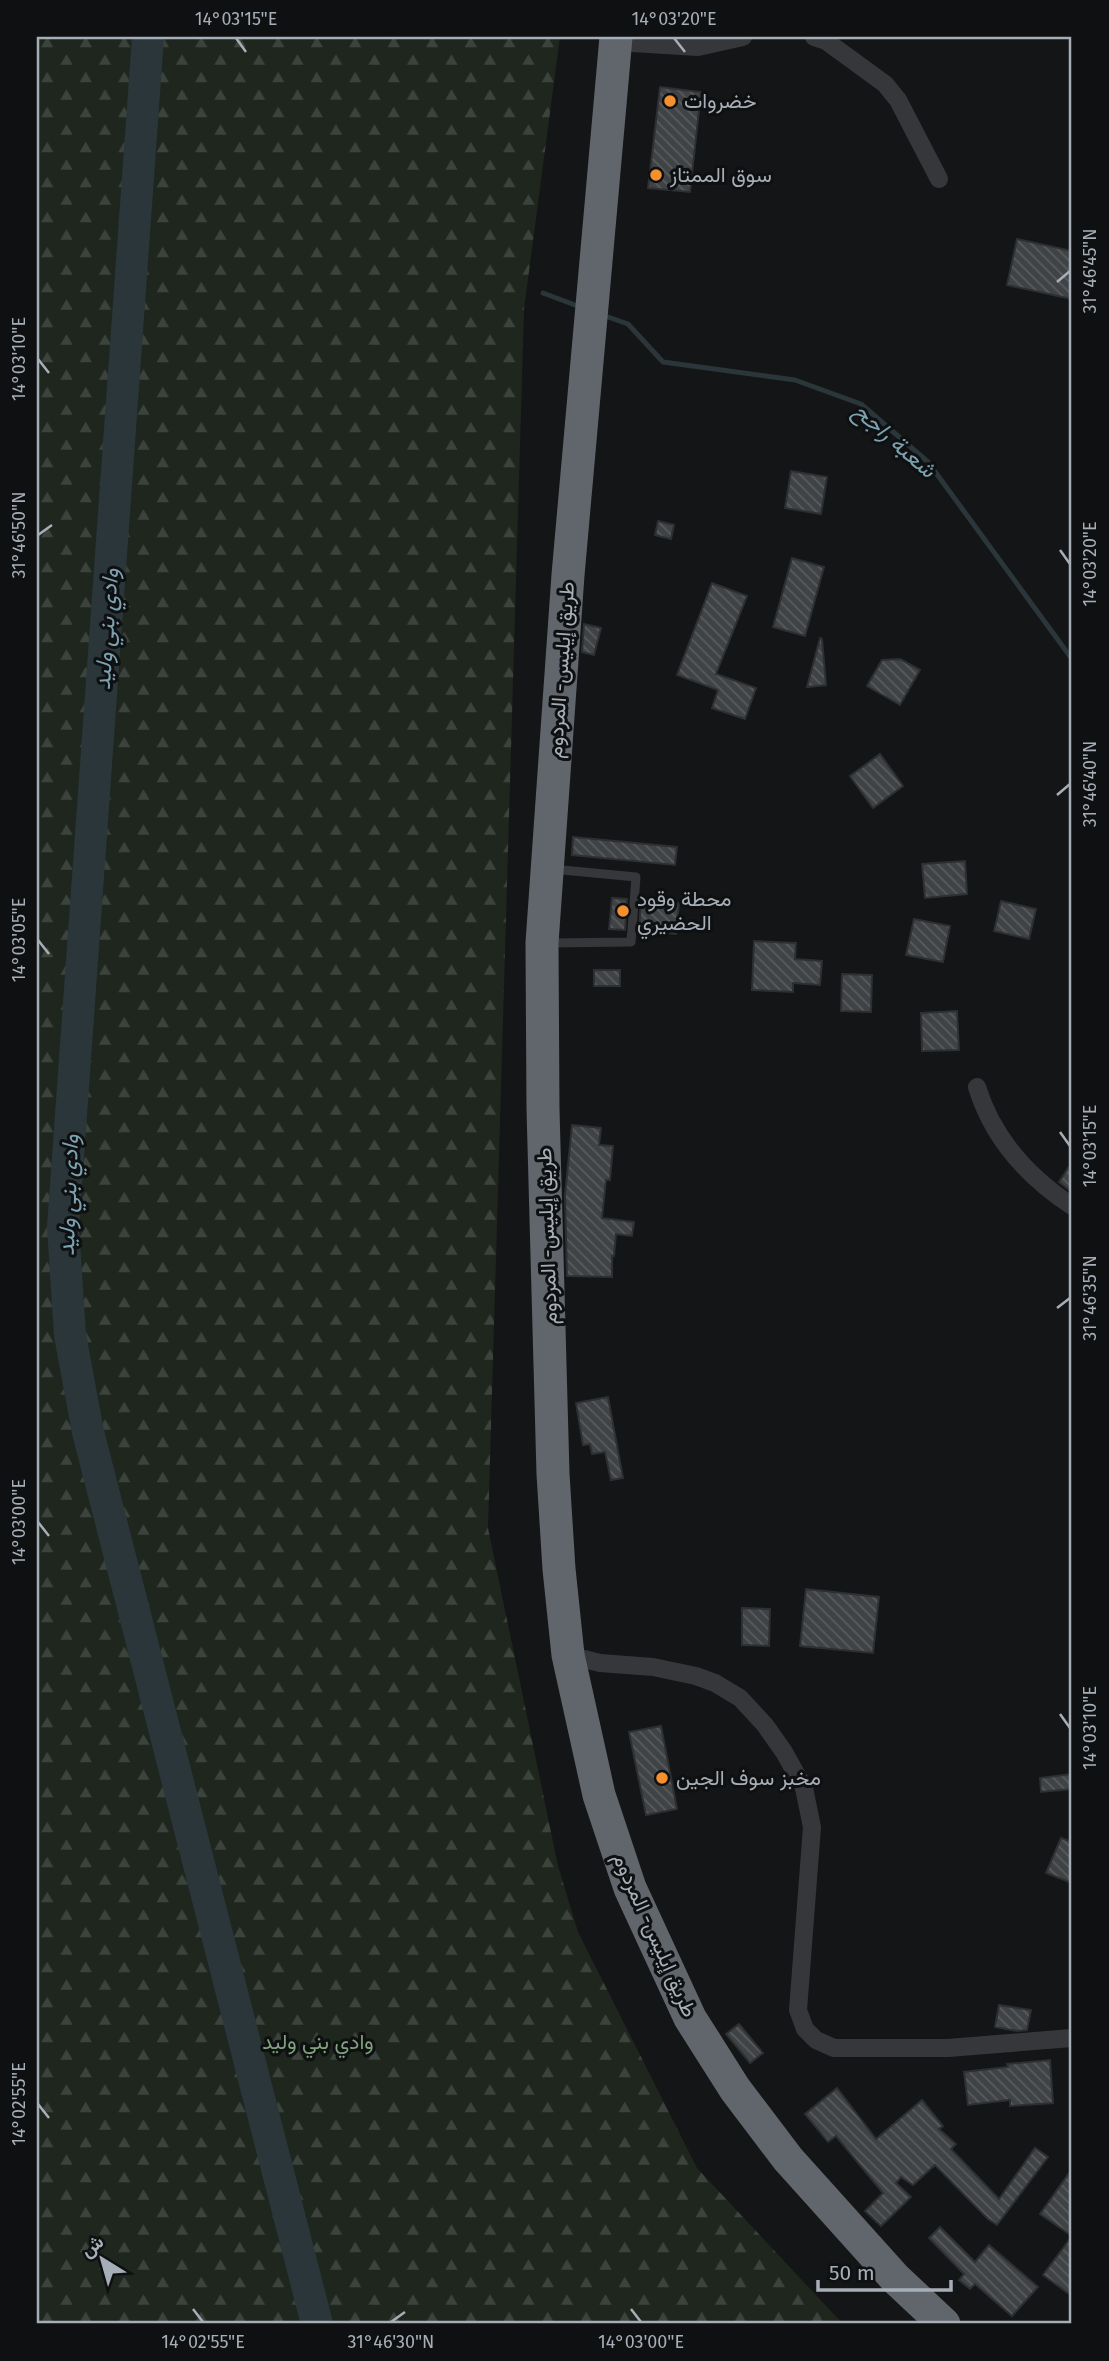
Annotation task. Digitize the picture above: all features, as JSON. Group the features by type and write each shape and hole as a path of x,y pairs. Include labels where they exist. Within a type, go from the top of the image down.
{"highway":[{"name":"طريق إيليس- المردوم","path":"616,39 568,575 542,943 543,1109 553,1474 568,1655 599,1795 630,1888 690,2018 735,2089 788,2159 895,2278 944,2324"}],"street":[{"path":"616,39 698,47 743,37"},
{"path":"814,37 826,41 885,84 898,100 939,179"},
{"path":"977,1087 992,1125 1014,1157 1049,1191 1072,1206"},
{"path":"568,1655 600,1663 653,1667 715,1683 740,1698 765,1725 784,1752 804,1788 812,1827 798,2010 806,2029 816,2040 834,2048 948,2048 1072,2038"}],"lane":[{"path":"542,943 631,942 636,877 547,868"}],"green space":[{"name":"وادي بني وليد","path":"37,37 560,37 524,309 488,1528 558,1866 578,1932 697,2168 843,2324 37,2324"}],"building":[{"path":"660,87 701,92 690,192 648,188"},
{"path":"1017,239 1072,251 1072,299 1007,285"},
{"path":"791,471 827,477 821,514 785,508"},
{"path":"658,521 674,525 671,539 655,535"},
{"path":"792,558 824,567 805,636 773,627"},
{"path":"712,583 747,596 716,674 756,688 745,719 712,708 718,690 677,675"},
{"path":"584,624 601,628 594,655 582,652"},
{"path":"820,638 826,685 807,687"},
{"path":"900,659 920,670 900,705 867,686 882,660"},
{"path":"880,754 903,786 873,808 850,776"},
{"path":"573,837 677,847 675,865 572,855"},
{"path":"965,861 967,894 925,898 922,864"},
{"path":"612,898 627,899 625,930 609,929"},
{"path":"641,900 679,903 676,934 639,931"},
{"path":"1001,901 1036,909 1029,939 994,931"},
{"path":"914,919 950,926 943,962 906,955"},
{"path":"754,941 796,943 795,959 822,961 820,985 793,983 793,992 752,990"},
{"path":"594,970 620,970 620,986 594,986"},
{"path":"842,974 872,975 871,1012 841,1011"},
{"path":"957,1011 959,1050 922,1051 921,1013"},
{"path":"572,1125 601,1128 599,1145 613,1146 610,1180 606,1180 602,1218 634,1222 632,1236 616,1234 612,1277 567,1276 565,1195"},
{"path":"1072,1162 1072,1192 1059,1182"},
{"path":"608,1397 623,1478 611,1480 605,1452 592,1454 590,1444 583,1445 576,1403"},
{"path":"806,1589 879,1597 873,1653 800,1646"},
{"path":"742,1608 770,1609 769,1646 742,1645"},
{"path":"661,1726 677,1809 646,1815 629,1732"},
{"path":"1072,1774 1072,1789 1041,1792 1040,1778"},
{"path":"1061,1838 1072,1842 1072,1883 1046,1873"},
{"path":"999,2005 1031,2010 1027,2030 995,2027"},
{"path":"739,2024 763,2053 750,2063 726,2034"},
{"path":"1050,2060 1053,2103 1010,2106 1010,2100 968,2105 964,2072"},
{"path":"837,2088 876,2139 922,2100 943,2126 939,2129 956,2144 951,2149 999,2199 1035,2148 1048,2157 997,2225 935,2165 913,2185 901,2177 896,2183 911,2197 881,2226 865,2211 883,2193 836,2136 828,2142 805,2114"},
{"path":"1072,2169 1072,2236 1040,2214"},
{"path":"940,2227 975,2262 989,2245 1038,2287 1012,2316 975,2284 970,2289 959,2280 964,2274 929,2238"},
{"path":"1072,2236 1072,2296 1043,2275"}],"waterway":[{"name":"وادي بني وليد","path":"148,37 63,1227 70,1335 88,1432 317,2324"},
{"path":"543,293 575,305"},
{"name":"شعبة راجح","path":"608,317 628,324 663,362 795,380 861,404 928,462 1072,659"}],"place":[{"name":"خضروات","path":"670,101"},
{"name":"سوق الممتاز","path":"656,175"},
{"name":"محطة وقود الحضيري","path":"623,911"},
{"name":"مخبز سوف الجين","path":"662,1778"}]}
